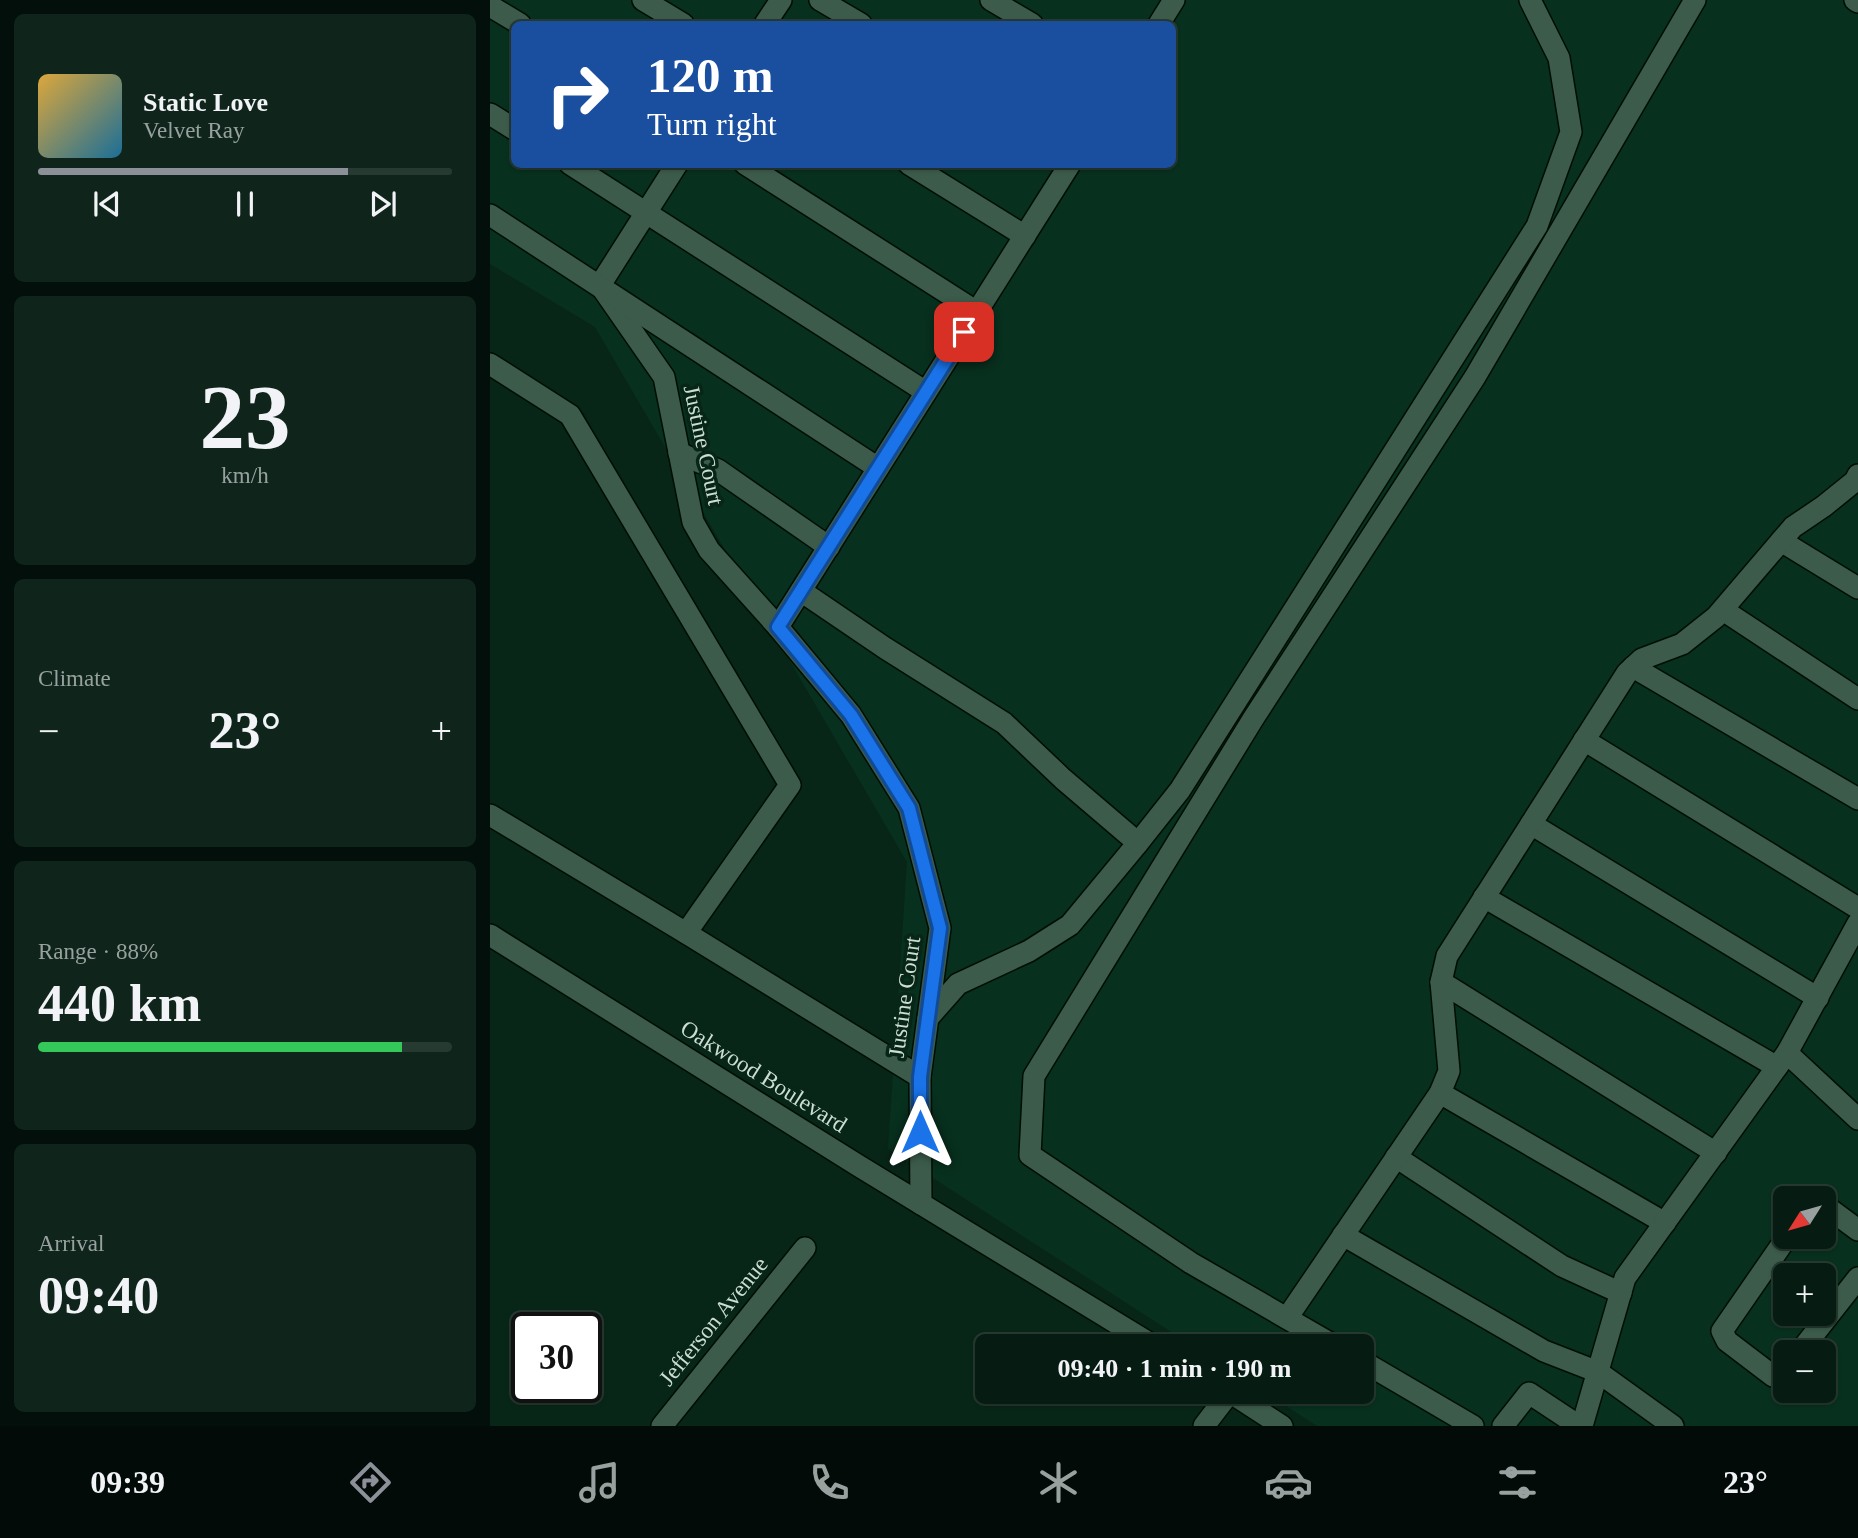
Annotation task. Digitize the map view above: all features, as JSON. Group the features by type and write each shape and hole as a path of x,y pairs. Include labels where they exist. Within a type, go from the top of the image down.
{"street":[{"path":"643,0 678,21"},
{"path":"767,21 781,0"},
{"path":"820,0 856,21"},
{"path":"991,0 1027,21"},
{"path":"928,1018 958,984 1028,951 1070,925 1180,790 1537,226 1571,132 1559,58 1530,0"},
{"path":"1314,1334 1191,1263 1030,1154 1034,1076 1253,719 1475,376 1695,0"},
{"path":"490,6 515,21"},
{"path":"490,114 511,127"},
{"path":"575,168 926,392"},
{"path":"600,285 674,168"},
{"path":"751,168 977,313"},
{"path":"915,168 1025,236"},
{"path":"778,627 1068,168"},
{"path":"490,215 878,468"},
{"name":"Justine Court","path":"600,285 663,377 693,522 709,550 851,715 909,808 940,928 920,1077 920,1204"},
{"path":"490,364 570,415 790,785 686,933"},
{"path":"679,453 718,470 829,547"},
{"path":"1287,1318 1440,1093 1450,1071 1441,982 1447,956 1627,673 1642,659 1682,644 1716,617 1793,527 1857,479"},
{"path":"1781,541 1858,588"},
{"path":"801,591 1004,723 1063,779 1138,843"},
{"path":"1723,610 1858,699"},
{"path":"1633,667 1858,799"},
{"path":"1584,740 1858,908"},
{"name":"Justine Court","path":"490,815 920,1077"},
{"path":"1531,824 1818,998"},
{"path":"1484,897 1782,1060 1855,1107"},
{"path":"1503,1426 1529,1393 1580,1426 1625,1278 1782,1060 1858,923"},
{"name":"Oakwood Boulevard","path":"490,935 920,1204 1134,1334"},
{"path":"1441,982 1716,1153"},
{"path":"1440,1093 1665,1223"},
{"path":"1396,1157 1562,1266 1621,1293"},
{"path":"1836,1214 1858,1230"},
{"path":"1343,1235 1544,1351 1598,1372 1669,1425"},
{"name":"Jefferson Avenue","path":"662,1426 806,1248"},
{"path":"1773,1376 1727,1341 1722,1331 1778,1250"},
{"path":"1809,1340 1858,1278"},
{"path":"1374,1368 1473,1426"},
{"path":"1204,1426 1220,1404"},
{"path":"1248,1404 1282,1426"}],"shaded area":[{"path":"490,0 1858,0 1858,1426 1317,1426 1283,1404 1374,1404 1374,1334 1174,1334 888,1149 907,862 595,327 490,264"}],"route":[{"path":"920,1132 920,1077 940,928 909,808 851,715 778,627 964,332"}]}
